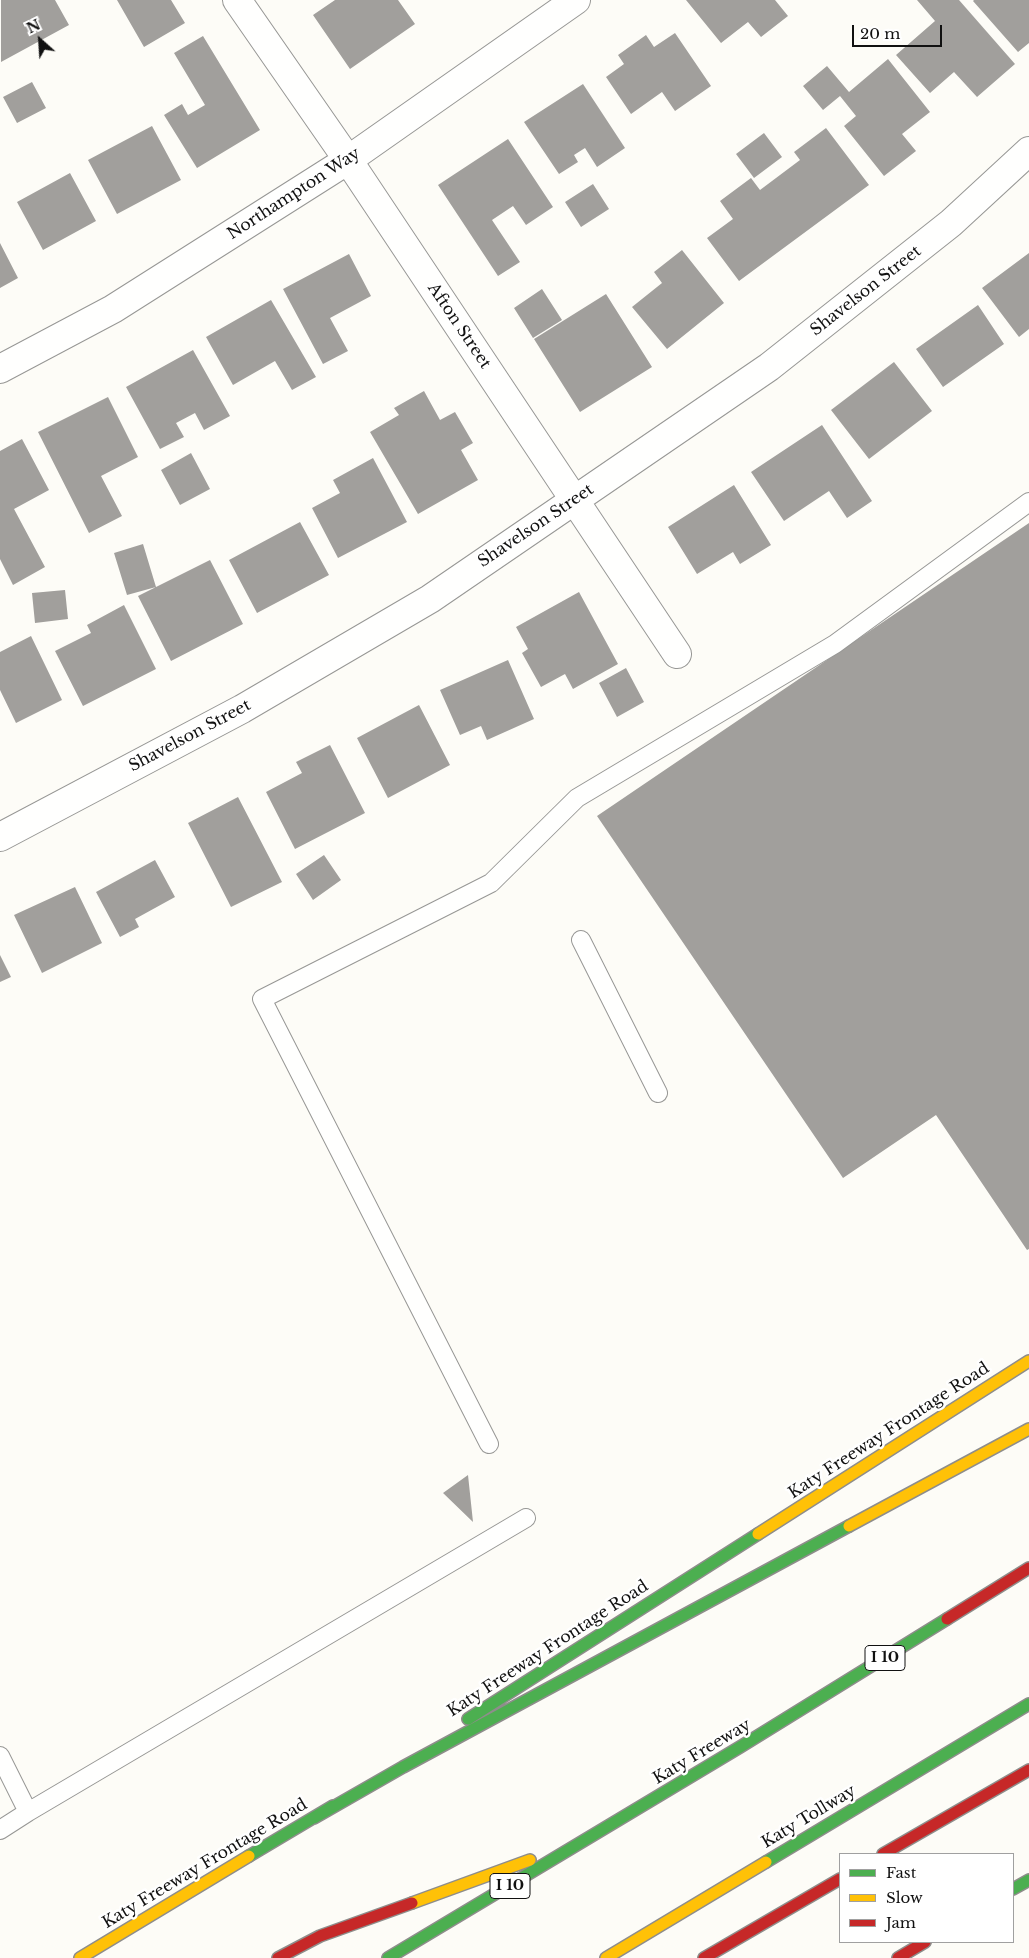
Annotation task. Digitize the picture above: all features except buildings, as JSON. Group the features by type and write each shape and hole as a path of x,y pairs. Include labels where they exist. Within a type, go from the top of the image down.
{"main road":[{"name":"Katy Freeway Frontage Road","path":"80,1958 314,1818 1029,1360"},
{"path":"314,1818 403,1767 1029,1430"},
{"name":"Katy Freeway","path":"388,1958 592,1837 1029,1568"},
{"name":"Katy Tollway","path":"606,1958 1029,1704"},
{"path":"885,1853 1029,1770"},
{"path":"278,1958 320,1936 592,1837"},
{"path":"704,1958 839,1880"},
{"path":"1014,1888 1029,1880"},
{"path":"401,1958 427,1935"},
{"path":"898,1958 923,1943"}],"street":[{"name":"Afton Street","path":"237,0 348,160 678,654"},
{"name":"Northampton Way","path":"0,369 113,309 348,160 576,0"},
{"name":"Shavelson Street","path":"0,837 242,709 430,600 769,367 951,223 1029,151"}],"lane":[{"path":"489,1444 262,1000 491,883 576,798 835,644 1029,502"},
{"path":"580,940 658,1093"},
{"path":"0,1830 526,1518"},
{"path":"0,1756 28,1812"}],"traffic: fast":[{"path":"314,1818 403,1767 849,1526"},
{"path":"468,1719 758,1534"},
{"path":"388,1958 740,1747 947,1619"},
{"path":"766,1862 1029,1704"},
{"path":"249,1856 333,1806"},
{"path":"1014,1888 1029,1880"}],"traffic: slow":[{"path":"758,1534 1029,1361"},
{"path":"849,1526 1029,1429"},
{"path":"80,1958 249,1856"},
{"path":"412,1903 530,1860"},
{"path":"606,1958 766,1862"}],"traffic: jam":[{"path":"947,1619 1029,1568"},
{"path":"885,1853 1029,1770"},
{"path":"704,1958 839,1880"},
{"path":"278,1958 320,1936 412,1903"},
{"path":"898,1958 923,1943"}]}
